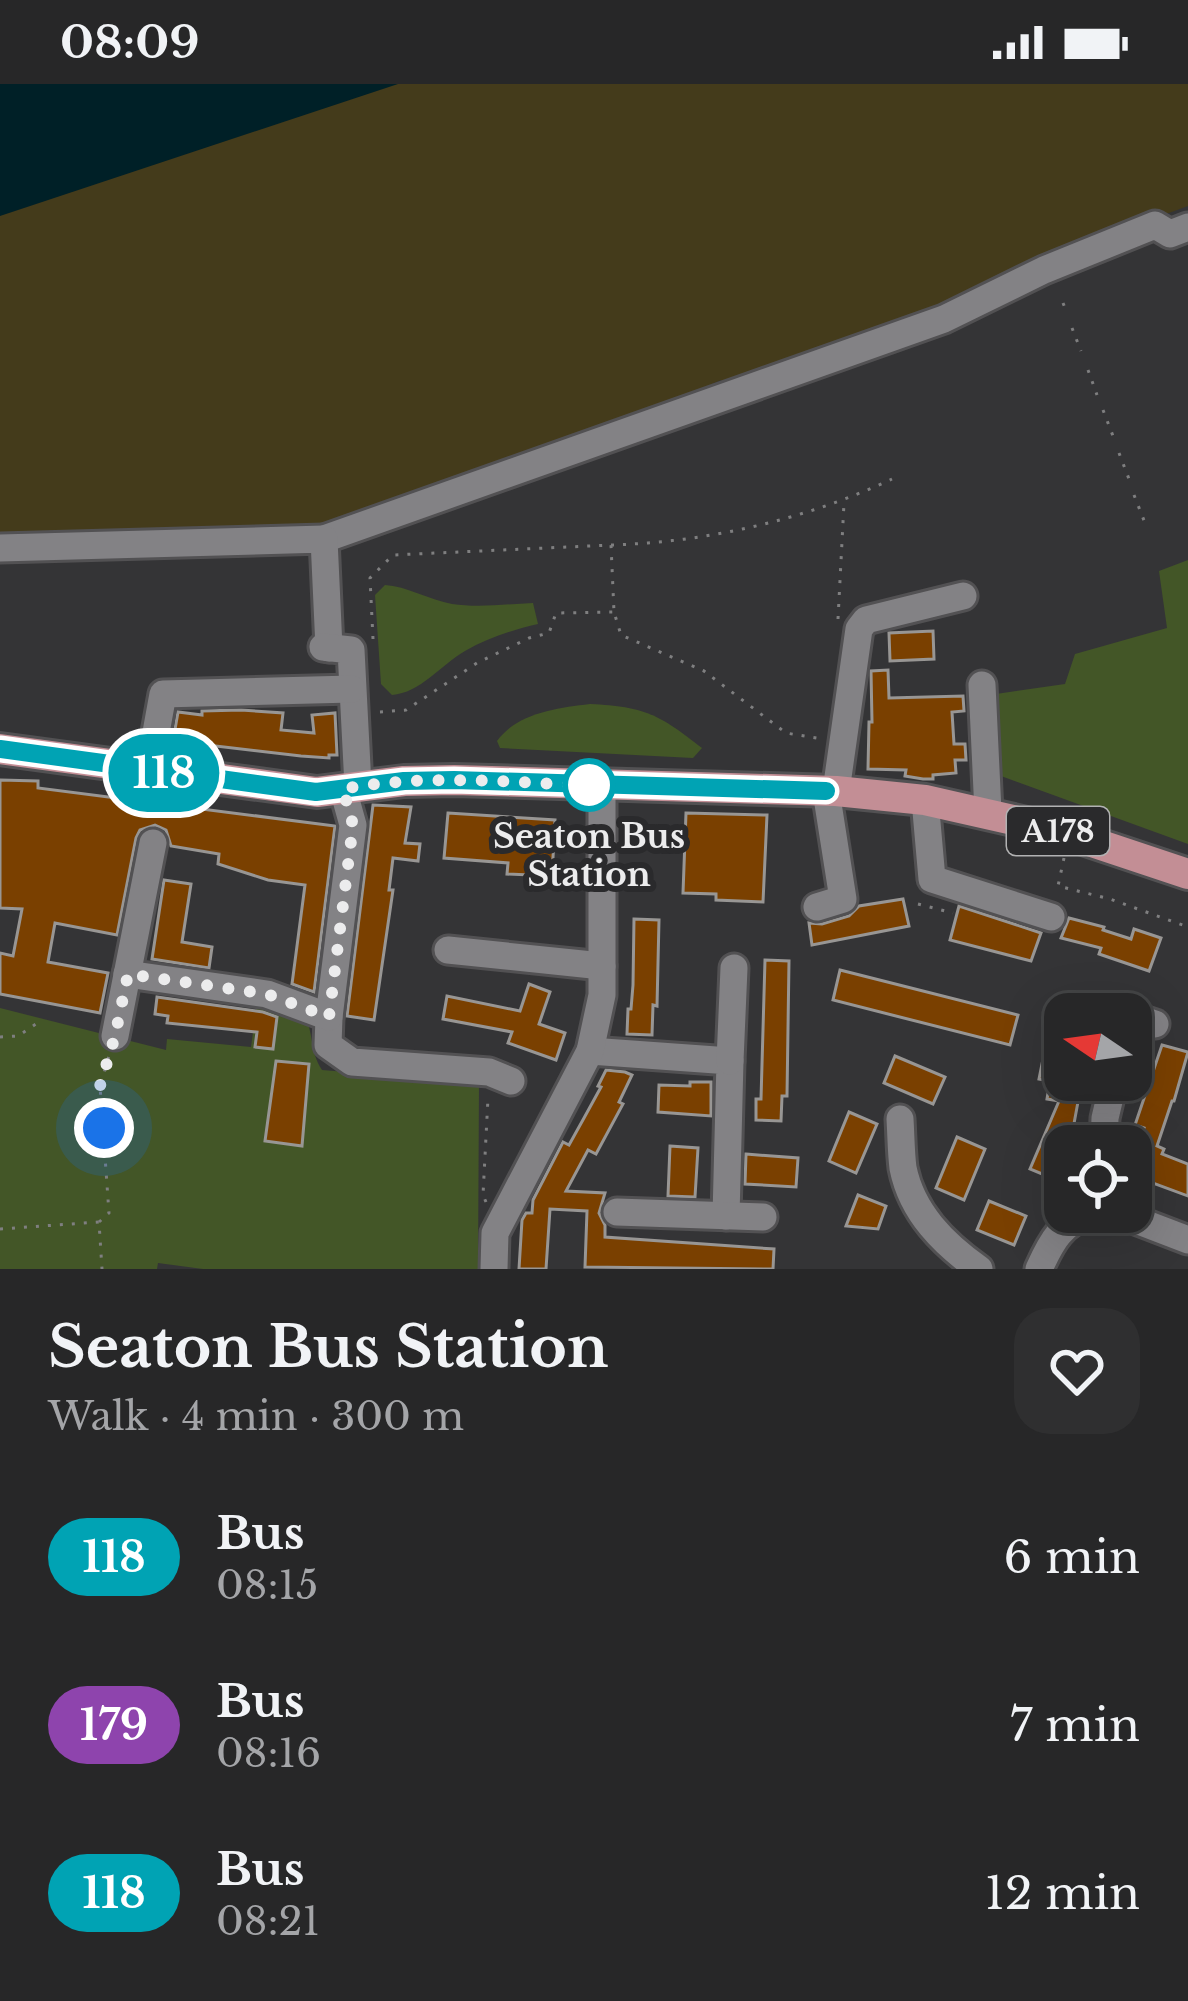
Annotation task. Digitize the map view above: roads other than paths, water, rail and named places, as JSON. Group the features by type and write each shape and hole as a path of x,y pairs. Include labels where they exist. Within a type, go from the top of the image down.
{"main road":[{"name":"A178","path":"0,749 316,792 454,780 831,791 925,800 1053,829 1188,874"}],"street":[{"path":"0,548 324,539 944,319 1044,270 1155,225 1170,235 1188,227"},
{"path":"324,539 352,689 353,825 328,1031 339,1055 352,1062 500,1077"},
{"path":"817,907 843,899 831,791 859,629 866,620 963,596"},
{"path":"982,685 988,812"},
{"path":"149,771 163,694 352,689"},
{"path":"494,1269 495,1233 590,1051 602,994 602,786"},
{"path":"925,800 932,879 1051,917"},
{"path":"115,1036 153,843"},
{"path":"448,950 602,966"},
{"path":"726,1216 734,968"},
{"path":"128,974 267,994 328,1031"},
{"path":"590,1051 730,1061"},
{"path":"909,1132 904,1171 918,1208 948,1247 979,1269"},
{"path":"617,1212 763,1217"},
{"path":"1152,1226 1188,1240"},
{"path":"1040,1269 1059,1233"}],"water":[{"path":"0,84 398,84 0,216"}],"place":[{"name":"Seaton Bus Station","path":"589,785"}]}
